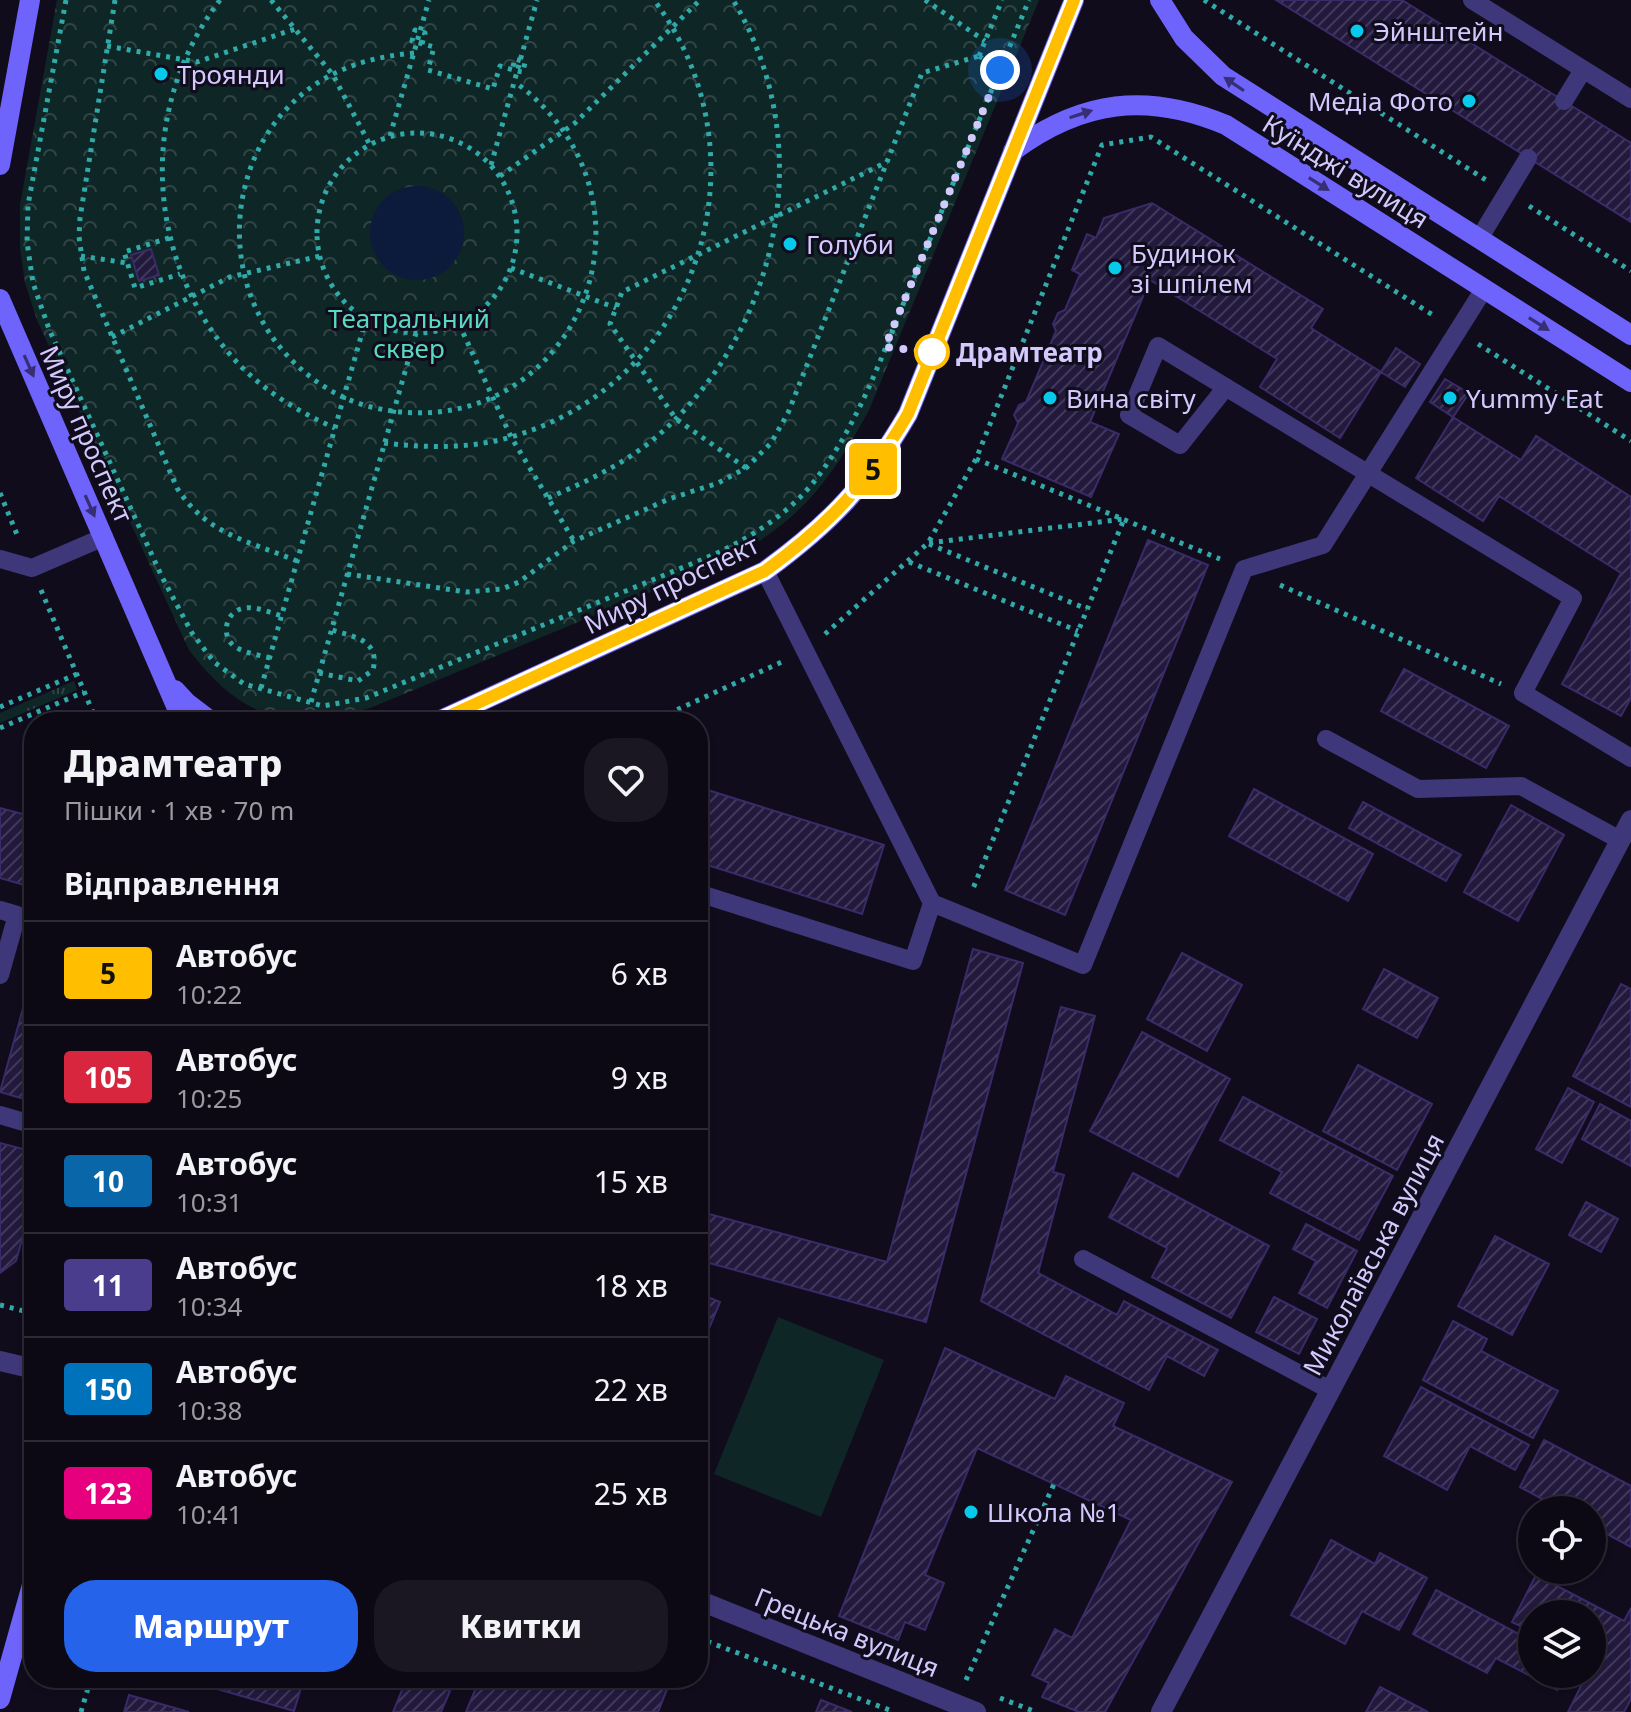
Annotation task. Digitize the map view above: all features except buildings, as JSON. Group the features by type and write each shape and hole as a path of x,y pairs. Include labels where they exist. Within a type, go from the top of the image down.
{"main road":[{"path":"0,165 30,0"},
{"name":"Миру проспект","path":"458,712 765,571 808,540 847,502 887,449 908,414 1074,0"},
{"name":"Куїнджі вулиця","path":"1160,0 1184,38 1223,76 1631,335"},
{"name":"Куїнджі вулиця","path":"1013,151 1053,125 1097,109 1148,105 1201,115 1226,125 1631,382"},
{"name":"Миру проспект","path":"0,299 179,712"},
{"name":"Миру проспект","path":"165,678 199,712"},
{"path":"0,1699 24,1614"}],"street":[{"name":"Миколаївська вулиця","path":"1161,1712 1631,820"},
{"path":"0,1361 24,1367"},
{"name":"Грецька вулиця","path":"708,1604 976,1712"}],"lane":[{"path":"1472,0 1631,99"},
{"path":"1564,101 1583,70"},
{"path":"1479,239 1528,158"},
{"path":"765,571 932,903 1083,965 1244,569 1323,545 1484,289"},
{"path":"1226,387 1180,445 1129,415 1158,346 1226,387 1368,474 1573,598 1523,693 1631,758"},
{"path":"0,559 32,568 104,537"},
{"path":"1326,739 1418,789 1521,786 1620,840"},
{"path":"708,896 913,961 932,903"},
{"path":"0,910 17,915 0,975"},
{"path":"0,1115 24,1122"},
{"path":"1083,1259 1330,1390"}],"path":[{"path":"66,0 28,205 27,242 33,283 49,329 162,577 192,633 214,662 232,677 323,706 366,698 713,555 745,540 775,520 821,473 861,405 1029,0"},
{"path":"115,0 80,218 84,271 187,505 216,529 297,561"},
{"path":"220,0 184,59 164,127 162,197 169,238 191,297 228,352 277,397 305,415 335,428"},
{"path":"271,0 333,75 370,145"},
{"path":"390,136 429,0"},
{"path":"520,60 537,0"},
{"path":"384,443 448,447 480,444 511,437 566,415 615,382 636,361 673,312 699,254 707,222 711,188 708,121 688,57 673,27 654,0"},
{"path":"500,176 564,131 700,0"},
{"path":"548,498 616,466 648,444 676,419 719,369 746,321 762,280 777,216 779,145 774,110 754,42 733,0"},
{"path":"925,0 985,41"},
{"path":"979,56 1001,2 994,0"},
{"path":"1204,0 1631,271"},
{"path":"107,46 197,62 295,29"},
{"path":"419,43 434,47 428,70 493,89 500,66 515,71 523,72 525,62 515,59 515,71 515,82 491,165"},
{"path":"414,53 382,56 350,66 295,101 273,126 255,154 244,185 238,218 238,251 243,274 257,314 272,339 292,362 315,381 368,406 427,413 456,409 492,396 523,378 556,347 585,296 597,238 589,179 564,131 535,97 515,82"},
{"path":"979,56 1000,70"},
{"path":"347,574 484,592 519,582 574,541 621,518 718,483 746,468 771,443 788,413 922,73 979,56"},
{"path":"421,133 452,139 479,154 500,176 508,190 517,237 511,268 485,307 459,324 416,333 390,329 366,319 353,310 332,285 320,256 318,223 326,192 344,164 370,145 390,136 421,133"},
{"path":"672,712 805,651 928,543 976,459 1102,145 1151,137 1631,441"},
{"path":"746,468 676,419 610,324 622,292 887,162"},
{"path":"169,238 124,252 127,263 135,288 180,274"},
{"path":"81,256 127,263"},
{"path":"112,337 230,277 320,256"},
{"path":"511,268 616,308"},
{"path":"261,688 366,319"},
{"path":"459,324 511,437 574,541"},
{"path":"311,702 416,333"},
{"path":"976,459 1244,569 1523,693"},
{"path":"0,493 93,712"},
{"path":"928,543 1124,519"},
{"path":"962,916 1124,519"},
{"path":"928,543 1087,609"},
{"path":"909,562 1078,631"},
{"path":"270,658 233,645 227,638 225,628 228,619 243,607 282,616"},
{"path":"319,673 358,681 373,670 374,651 369,643 332,630"},
{"path":"0,707 77,674"},
{"path":"37,712 84,692"},
{"path":"0,728 24,718"},
{"path":"0,1305 24,1311"},
{"path":"964,1683 1054,1484"},
{"path":"708,1642 893,1712"},
{"path":"81,1712 88,1688"}],"green space":[{"name":"Театральний сквер","path":"57,0 1039,0 869,410 823,483 806,502 766,536 714,566 370,708 353,712 264,712 228,692 189,650 37,320 25,283 20,248 20,205"},
{"path":"74,681 77,690 0,723 0,713"},
{"path":"778,1317 884,1360 821,1517 714,1474"}],"water":[{"path":"417,186 435,190 450,200 460,215 464,233 460,251 450,266 435,276 417,280 399,276 384,266 374,251 370,233 374,215 384,200 399,190"}],"bus line":[{"name":"5","path":"458,712 765,571 808,540 847,502 880,460 908,414 1074,0"}],"place":[{"name":"Эйнштейн","path":"1357,31"},
{"name":"Троянди","path":"161,74"},
{"name":"Медіа Фото","path":"1469,101"},
{"name":"Голуби","path":"790,244"},
{"name":"Будинок зі шпілем","path":"1115,268"},
{"name":"Драмтеатр","path":"932,352"},
{"name":"Вина світу","path":"1050,398"},
{"name":"Yummy Eat","path":"1450,398"},
{"name":"Школа №1","path":"971,1512"}],"route":[{"path":"932,352 885,347 1000,70"}]}
